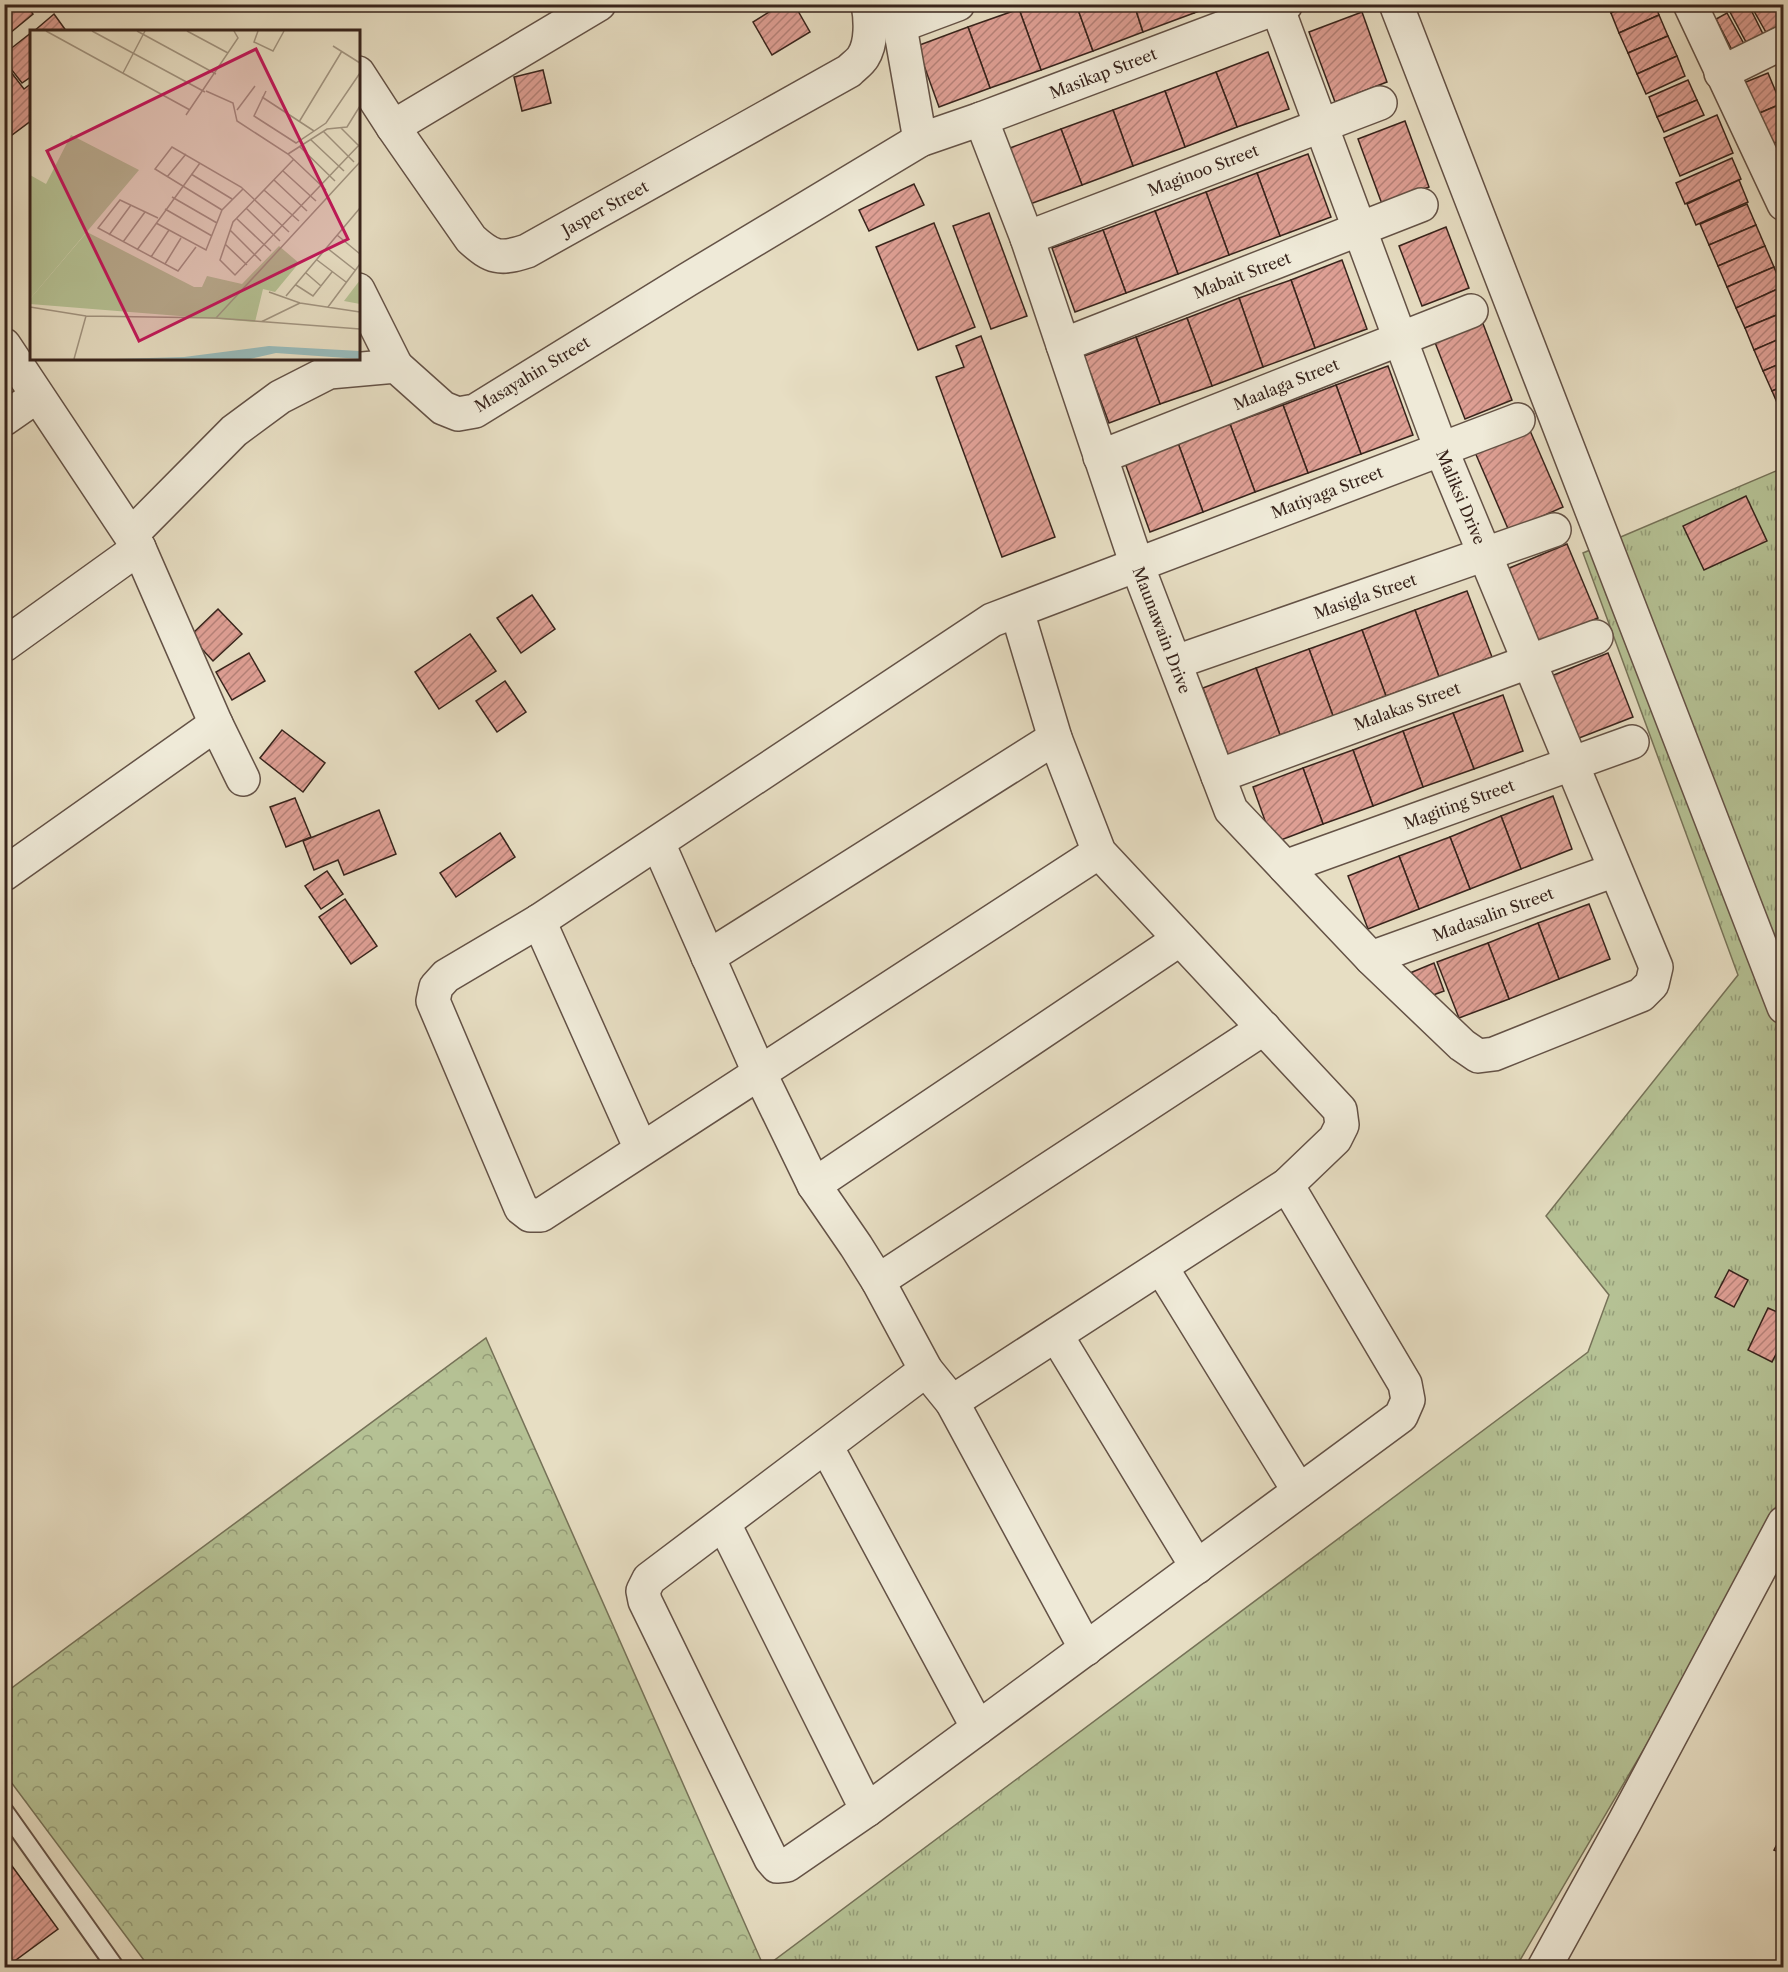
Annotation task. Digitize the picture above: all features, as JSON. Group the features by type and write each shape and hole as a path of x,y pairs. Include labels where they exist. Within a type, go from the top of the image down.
{"street":[{"path":"393,127 599,4"},
{"name":"Jasper Street","path":"360,77 471,239 486,252 508,258 538,246 849,71 863,58 868,42 870,15 868,4"},
{"path":"920,140 898,15 958,4"},
{"path":"1396,4 1784,1007"},
{"path":"1690,4 1721,73 1782,196"},
{"name":"Masikap Street","path":"920,140 1280,6"},
{"name":"Maliksi Drive","path":"1280,6 1320,125 1441,449 1656,966 1652,984 1641,995 1494,1054 1478,1056"},
{"path":"1721,73 1784,42"},
{"name":"Maginoo Street","path":"1028,238 1380,103"},
{"name":"Maunawain Drive","path":"981,119 1028,238 1137,565 1231,810 1371,958 1462,1045 1478,1056"},
{"name":"Masayahin Street","path":"396,366 443,408 458,414 475,411 920,140"},
{"name":"Mabait Street","path":"1063,345 1422,205"},
{"path":"4,645 135,542 234,432 280,398 329,372 396,366 360,294"},
{"name":"Maalaga Street","path":"1101,457 1471,311"},
{"path":"4,345 135,542 243,779"},
{"path":"4,419 37,396"},
{"name":"Matiyaga Street","path":"641,1149 541,1215 530,1215 521,1208 434,1001 436,987 446,976 539,921 992,620 1518,420"},
{"name":"Masigla Street","path":"1176,662 1554,530"},
{"path":"952,1402 1287,1185 1335,1139 1342,1125 1340,1110 1099,852 1055,738 1017,611"},
{"name":"Malakas Street","path":"1218,776 1596,636"},
{"path":"4,874 216,724"},
{"path":"708,957 1055,738"},
{"name":"Magiting Street","path":"1285,867 1632,742"},
{"path":"658,843 759,1072 814,1185 878,1281 926,1370 952,1402 1086,1649"},
{"path":"539,921 641,1149 1099,852"},
{"name":"Madasalin Street","path":"1371,958 1616,870"},
{"path":"814,1185 1180,939"},
{"path":"878,1281 1264,1028"},
{"path":"926,1370 649,1579 643,1591 645,1601 771,1859 777,1866 787,1865 867,1810 1401,1416 1408,1400 1405,1384 1287,1185"},
{"path":"1161,1267 1299,1491"},
{"path":"1056,1335 1197,1567"},
{"path":"826,1446 978,1728"},
{"path":"1544,1968 1784,1523"},
{"path":"724,1524 867,1810"}],"lane":[{"path":"4,1810 116,1968"}],"green space":[{"path":"1783,468 1783,1512 1516,1967 764,1968 1588,1352 1609,1295 1546,1216 1738,975 1583,553"},
{"path":"486,1338 764,1967 149,1967 5,1774 5,1693"}],"building":[{"path":"4,4 26,4 33,14 4,38"},
{"path":"782,4 794,4 810,32 772,55 753,22"},
{"path":"1031,4 1076,4 1093,51 1041,70 1019,9"},
{"path":"1076,4 1134,4 1143,32 1093,51"},
{"path":"1134,4 1191,4 1194,13 1143,32"},
{"path":"1191,4 1218,4 1194,13"},
{"path":"1607,4 1629,4 1611,13"},
{"path":"1629,4 1655,4 1659,15 1619,33 1611,13"},
{"path":"1743,4 1748,4 1763,34 1746,42 1730,12"},
{"path":"1750,4 1773,4 1784,25 1767,34"},
{"path":"1019,9 1041,70 990,88 968,27"},
{"path":"1362,12 1387,82 1335,102 1309,32"},
{"path":"1727,13 1744,44 1732,50 1716,19"},
{"path":"54,14 66,30 35,30"},
{"path":"1659,15 1668,36 1628,53 1619,33"},
{"path":"968,27 990,88 939,107 917,46"},
{"path":"30,34 30,77 22,83 4,60 4,54"},
{"path":"1668,36 1677,56 1637,74 1628,53"},
{"path":"1268,52 1289,109 1237,127 1216,72"},
{"path":"1677,56 1685,76 1646,94 1637,74"},
{"path":"4,63 24,89 30,84 30,122 4,141 4,104 9,100 4,94"},
{"path":"543,70 551,103 522,111 514,77"},
{"path":"1216,72 1237,127 1185,147 1165,91"},
{"path":"1768,73 1781,104 1755,115 1741,84"},
{"path":"1688,80 1697,100 1657,117 1649,97"},
{"path":"1165,91 1185,147 1133,166 1113,110"},
{"path":"1697,100 1704,115 1664,132 1657,117"},
{"path":"1781,104 1784,109 1784,139 1768,146 1755,115"},
{"path":"1113,110 1133,166 1082,185 1061,129"},
{"path":"1717,115 1733,153 1680,176 1664,138"},
{"path":"1405,121 1429,187 1382,204 1358,139"},
{"path":"1061,129 1082,185 1030,204 1010,148"},
{"path":"1784,139 1784,176 1768,146"},
{"path":"1308,154 1331,217 1280,236 1257,173"},
{"path":"1732,158 1741,179 1685,204 1676,183"},
{"path":"1257,173 1280,236 1229,255 1206,192"},
{"path":"1739,180 1748,202 1696,225 1687,204"},
{"path":"914,184 924,205 869,231 859,210"},
{"path":"1206,192 1229,255 1178,274 1155,211"},
{"path":"1747,204 1756,225 1709,245 1700,224"},
{"path":"1155,211 1178,274 1126,293 1103,230"},
{"path":"989,213 1027,316 991,329 953,226"},
{"path":"934,223 975,327 918,350 876,247"},
{"path":"1756,225 1765,246 1718,266 1709,245"},
{"path":"1446,227 1469,288 1422,306 1399,246"},
{"path":"1103,230 1126,293 1075,312 1052,248"},
{"path":"1765,246 1774,267 1727,287 1718,266"},
{"path":"1342,260 1367,329 1315,348 1291,280"},
{"path":"1774,267 1782,287 1736,308 1727,287"},
{"path":"1291,280 1315,348 1263,367 1239,298"},
{"path":"1782,287 1784,312 1745,328 1736,308"},
{"path":"1239,298 1263,367 1212,386 1187,318"},
{"path":"1784,312 1784,337 1754,350 1745,328"},
{"path":"1187,318 1212,386 1160,404 1136,337"},
{"path":"1482,321 1512,400 1465,419 1434,340"},
{"path":"981,336 1055,537 1002,557 936,377 964,367 956,346"},
{"path":"1136,337 1160,404 1109,423 1084,356"},
{"path":"1784,337 1784,362 1763,371 1754,350"},
{"path":"1784,362 1784,386 1772,391 1763,371"},
{"path":"1388,366 1413,435 1361,454 1336,385"},
{"path":"1336,385 1361,454 1308,473 1283,405"},
{"path":"1784,386 1784,411 1781,412 1772,391"},
{"path":"1283,405 1308,473 1255,492 1230,424"},
{"path":"1230,424 1255,492 1203,512 1178,443"},
{"path":"1528,426 1563,507 1509,531 1474,450"},
{"path":"1178,443 1203,512 1150,532 1125,463"},
{"path":"1746,496 1767,541 1704,570 1683,526"},
{"path":"1567,544 1598,618 1538,643 1507,569"},
{"path":"1467,591 1492,657 1439,677 1415,610"},
{"path":"532,595 555,629 521,653 497,618"},
{"path":"218,609 242,634 213,661 190,636"},
{"path":"1415,610 1439,677 1386,696 1362,630"},
{"path":"1362,630 1386,696 1333,716 1309,649"},
{"path":"470,634 496,671 439,709 415,672"},
{"path":"1309,649 1333,716 1280,735 1256,668"},
{"path":"249,653 265,681 232,700 216,672"},
{"path":"1608,653 1633,717 1574,740 1549,677"},
{"path":"1256,668 1280,735 1228,755 1203,688"},
{"path":"505,681 526,712 497,732 476,701"},
{"path":"1503,695 1523,751 1474,769 1453,713"},
{"path":"1453,713 1474,769 1423,787 1403,731"},
{"path":"282,730 325,763 303,792 260,758"},
{"path":"1403,731 1423,787 1373,806 1353,750"},
{"path":"1353,750 1373,806 1323,824 1303,768"},
{"path":"1303,768 1323,824 1273,843 1253,787"},
{"path":"1553,796 1572,849 1521,869 1501,816"},
{"path":"295,798 311,837 286,847 270,807"},
{"path":"379,810 396,854 344,875 338,860 314,870 303,841"},
{"path":"1501,816 1521,869 1470,889 1450,837"},
{"path":"500,833 515,857 456,897 440,873"},
{"path":"1450,837 1470,889 1419,909 1399,856"},
{"path":"1399,856 1419,909 1368,929 1348,876"},
{"path":"327,871 343,894 321,909 305,886"},
{"path":"345,899 377,946 351,964 319,917"},
{"path":"1589,904 1610,959 1559,979 1538,923"},
{"path":"1538,923 1559,979 1509,999 1488,943"},
{"path":"1488,943 1509,999 1459,1018 1437,962"},
{"path":"1434,963 1444,991 1420,1000 1410,973"},
{"path":"1729,1270 1748,1280 1734,1307 1715,1297"},
{"path":"1768,1308 1784,1315 1784,1339 1772,1362 1748,1350"},
{"path":"1784,1831 1784,1854 1774,1850"},
{"path":"4,1855 58,1929 5,1968 4,1968"}]}
